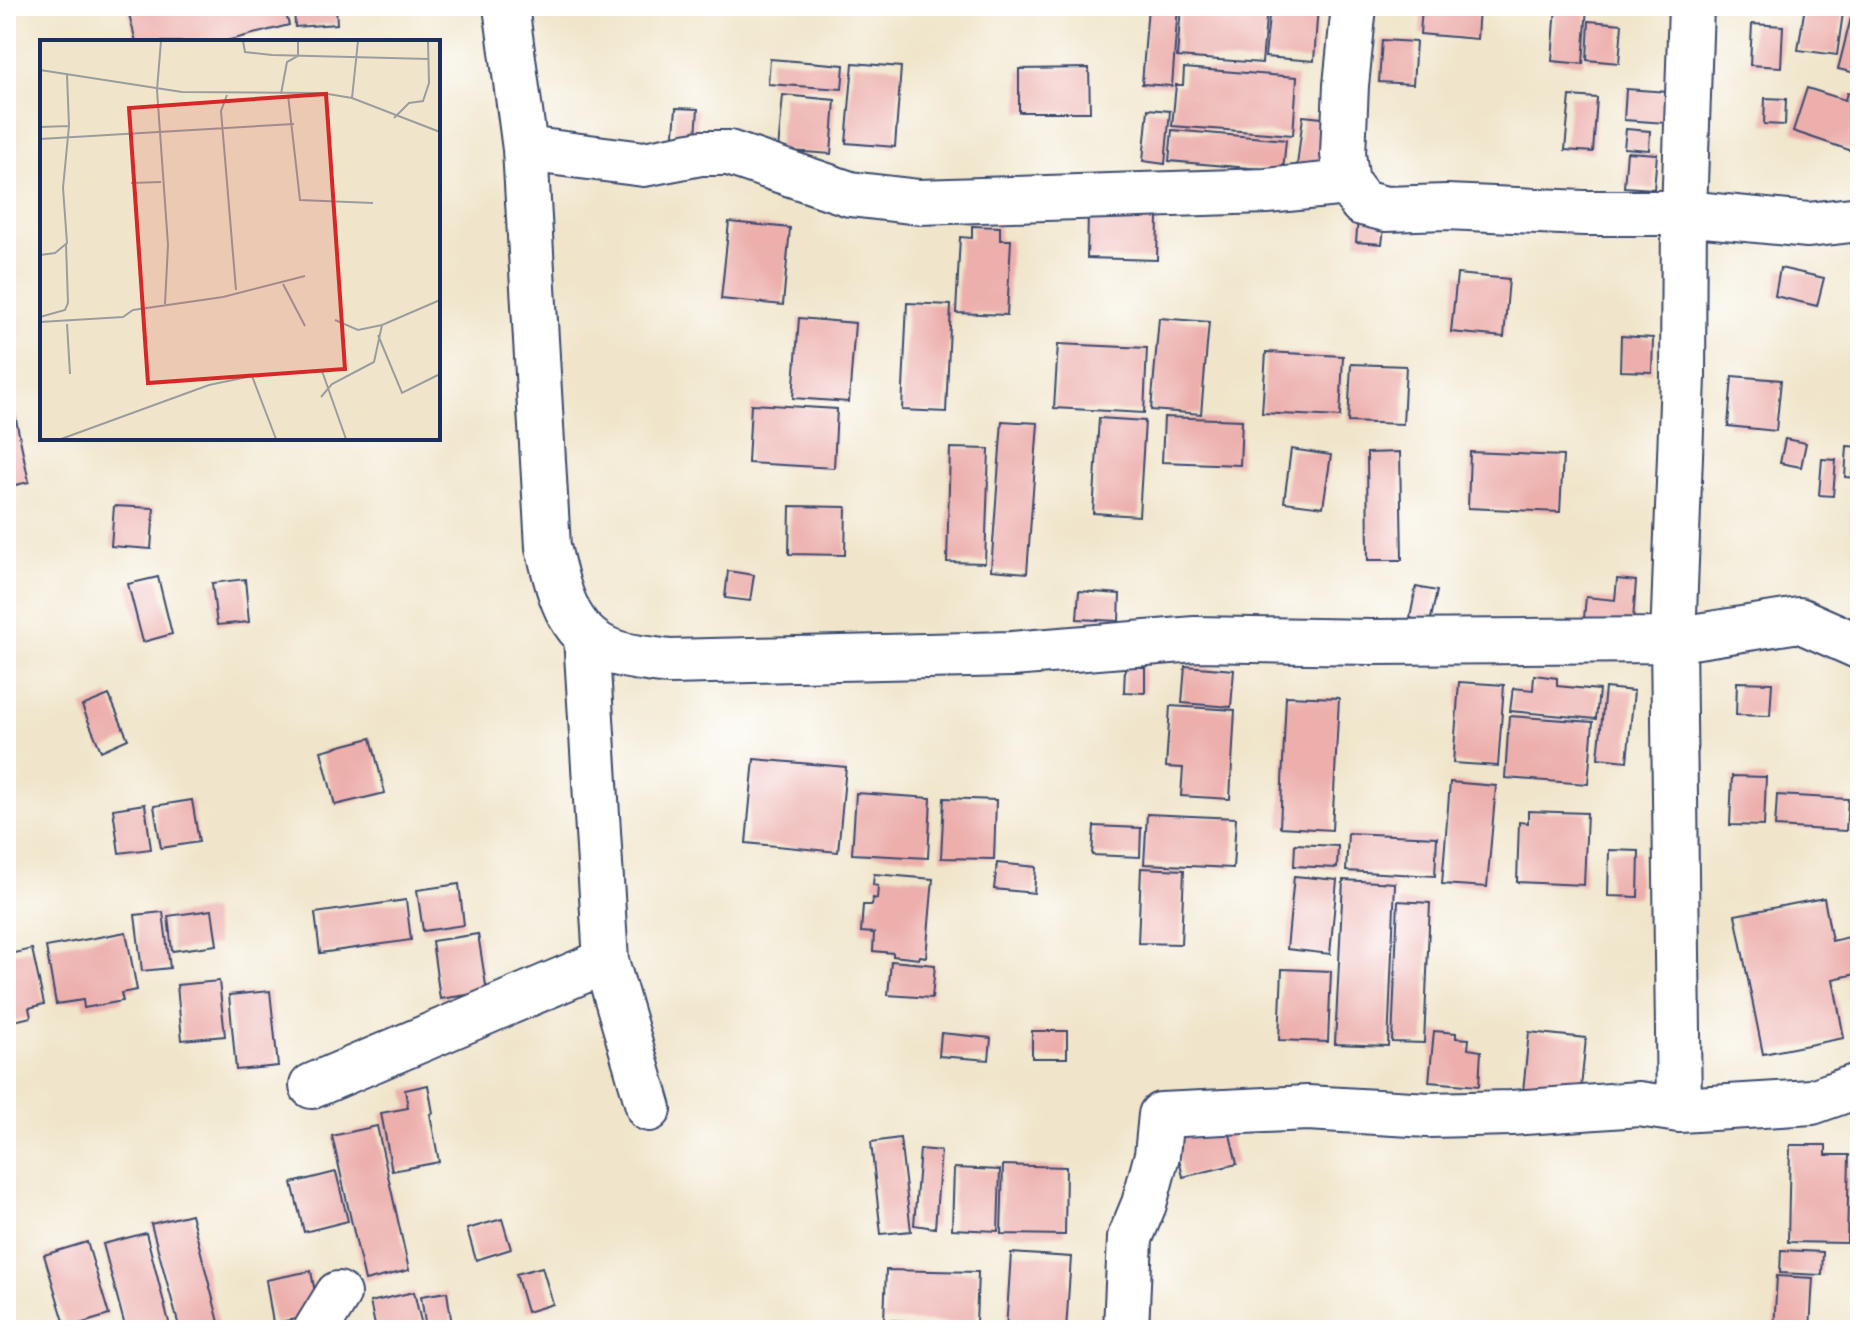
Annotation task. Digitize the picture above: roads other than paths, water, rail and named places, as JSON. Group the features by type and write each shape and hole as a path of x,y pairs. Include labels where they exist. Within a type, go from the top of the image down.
{"street":[{"path":"506,6 525,149 548,547 562,603 586,637 614,652 669,662 1012,654 1195,639 1371,642 1673,640 1799,620 1860,647"},
{"path":"1354,6 1343,154 1347,183 1362,203 1386,209 1446,207 1584,213 1684,213 1808,225 1860,219"},
{"path":"1679,1110 1673,640 1683,377 1684,213 1691,6"},
{"path":"525,149 644,164 701,153 729,153 850,194 919,202 1267,191 1347,183"},
{"path":"586,637 606,961 649,1109"},
{"path":"312,1086 606,961"},
{"path":"1126,1330 1130,1238 1144,1204 1157,1155 1161,1115 1307,1108 1443,1115 1639,1104 1679,1110 1812,1102 1860,1085"}]}
